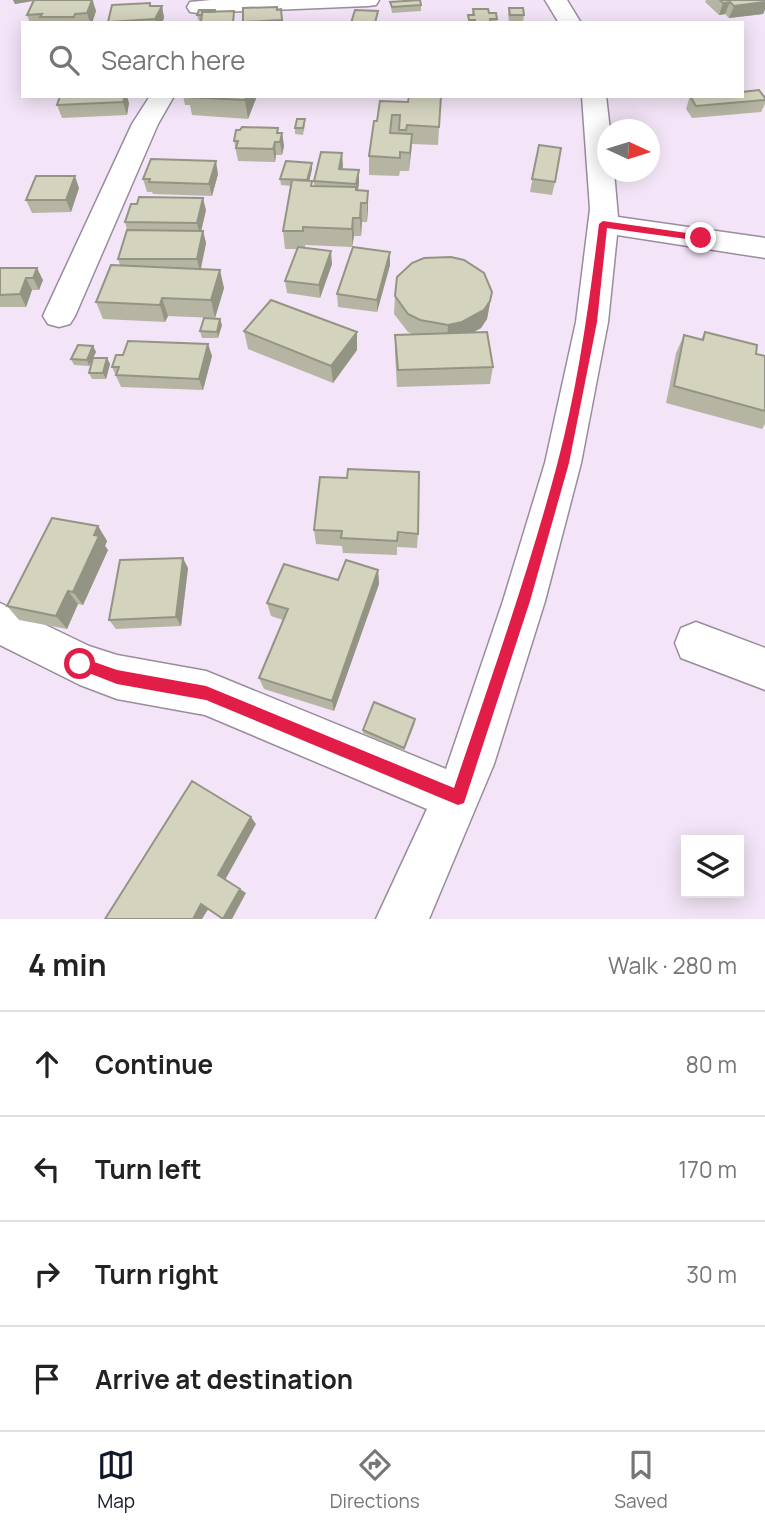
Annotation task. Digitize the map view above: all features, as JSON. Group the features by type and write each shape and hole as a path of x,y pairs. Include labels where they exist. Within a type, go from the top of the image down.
{"street":[{"path":"197,10 368,0"},
{"path":"556,0 569,21"},
{"path":"59,316 139,136 161,98"},
{"path":"402,919 458,798 524,601 563,463 592,322 603,224 594,98"},
{"path":"603,224 765,248"},
{"path":"0,623 80,664 117,677 206,693 458,798"},
{"path":"696,643 765,668"}],"building":[{"path":"34,0 92,0 87,13 75,14 74,17 40,17 42,14 27,15"},
{"path":"420,0 421,5 392,7 390,2"},
{"path":"720,0 765,2 734,6 730,2 723,3"},
{"path":"150,3 150,6 162,6 155,19 108,21 112,5"},
{"path":"277,7 277,10 281,9 282,20 243,21 243,8"},
{"path":"509,8 523,8 524,15 510,15"},
{"path":"473,9 488,9 489,13 496,13 497,19 469,20 468,15 474,15"},
{"path":"199,10 215,12 202,12 202,15 197,15"},
{"path":"355,10 378,11 376,21 352,21"},
{"path":"234,11 233,21 201,21 202,12"},
{"path":"759,90 765,100 696,106 691,98 744,98 744,92"},
{"path":"59,98 124,98 123,102 57,105"},
{"path":"207,98 246,98 245,100"},
{"path":"409,98 441,98 439,127 407,125 406,130 399,130 400,115 392,115 390,133 412,134 410,153 400,152 400,158 369,156 380,101 408,102"},
{"path":"297,119 305,119 303,128 295,128"},
{"path":"242,127 278,128 277,133 282,133 280,142 275,142 273,149 236,148 236,130"},
{"path":"539,145 561,148 555,182 532,179"},
{"path":"321,152 342,153 339,169 359,170 356,184 314,181"},
{"path":"151,159 216,161 209,184 149,182 150,179 143,179"},
{"path":"286,161 312,163 307,180 280,179"},
{"path":"36,176 75,176 66,200 26,200"},
{"path":"292,180 312,181 311,186 356,187 356,190 368,191 367,203 361,203 360,218 353,218 352,229 303,227 303,231 283,231"},
{"path":"139,197 203,198 197,223 125,222 131,204 137,204"},
{"path":"127,230 203,231 197,259 118,259"},
{"path":"298,247 331,251 319,285 285,281"},
{"path":"353,247 390,252 377,300 337,294"},
{"path":"451,257 464,260 484,273 492,292 484,310 462,322 448,325 420,320 408,314 395,296 397,277 412,263 424,258"},
{"path":"111,265 220,270 211,300 162,298 160,305 96,302"},
{"path":"0,268 37,268 33,278 26,278 20,294 0,295"},
{"path":"271,300 357,332 331,366 244,331"},
{"path":"204,318 220,319 217,332 200,331"},
{"path":"487,332 493,367 398,370 395,335"},
{"path":"705,332 757,345 756,354 765,356 765,411 674,386 684,335 703,340"},
{"path":"128,341 208,344 199,379 116,375 119,367 112,367 116,355 123,355"},
{"path":"78,345 93,346 87,360 71,359"},
{"path":"93,358 107,358 103,373 89,373"},
{"path":"348,469 419,472 418,534 398,532 397,541 341,538 342,531 314,530 320,477 347,478"},
{"path":"52,518 98,526 94,535 99,536 73,592 68,591 56,616 7,606"},
{"path":"183,558 176,617 109,620 120,560"},
{"path":"346,560 378,570 332,701 259,678 288,609 267,603 284,564 338,580"},
{"path":"374,702 415,719 404,748 363,730"},
{"path":"192,781 251,817 218,875 240,889 223,919 201,904 193,919 105,919"}],"route":[{"path":"80,664 117,677 206,693 458,798 524,601 563,463 592,322 603,224 701,238"}]}
